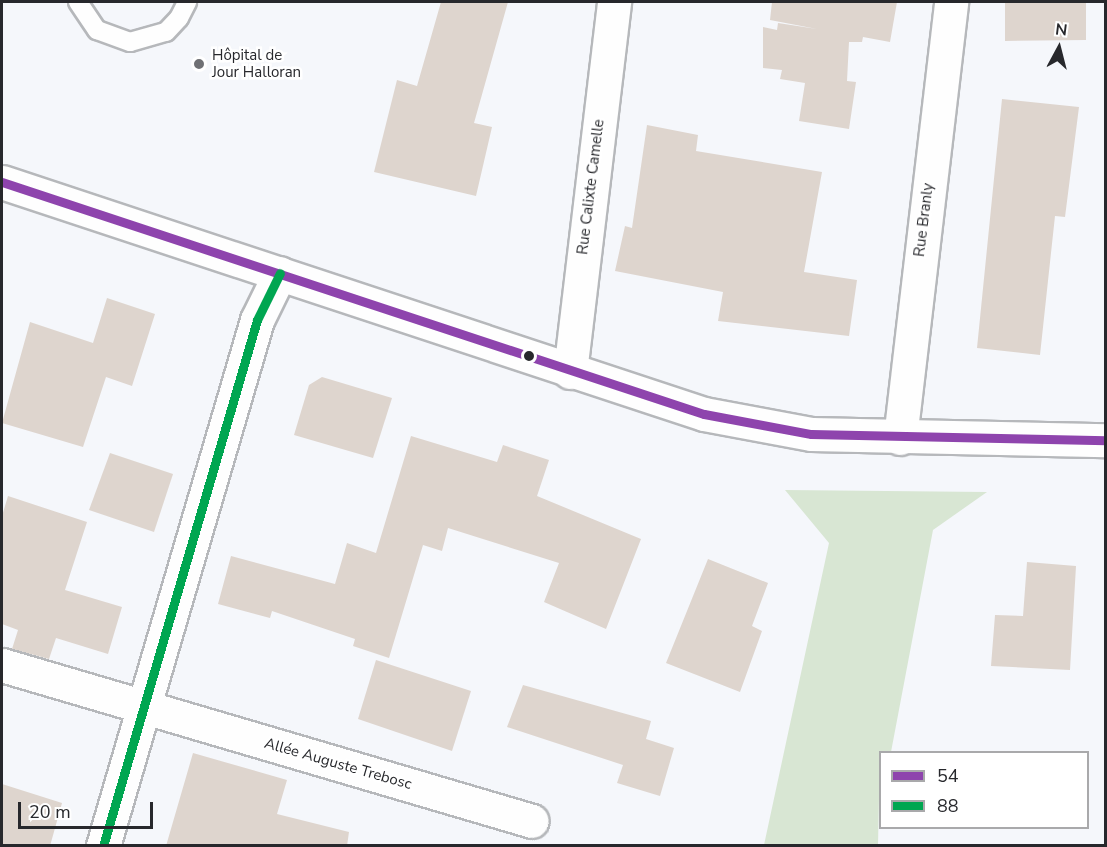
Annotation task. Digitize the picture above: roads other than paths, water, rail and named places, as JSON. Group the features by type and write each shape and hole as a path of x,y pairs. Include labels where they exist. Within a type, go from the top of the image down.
{"street":[{"name":"Rue Calixte Camelle","path":"570,372 614,2"},
{"name":"Rue Branly","path":"900,438 951,2"},
{"path":"2,182 280,273 570,372 704,414 811,434 900,438 1106,440"},
{"path":"103,846 257,320 280,273"},
{"name":"Allée Auguste Trebosc","path":"2,665 532,821"}],"lane":[{"path":"78,2 97,30 130,42 166,32 187,2"}],"place":[{"name":"Hôpital de Jour Halloran","path":"199,64"}]}
